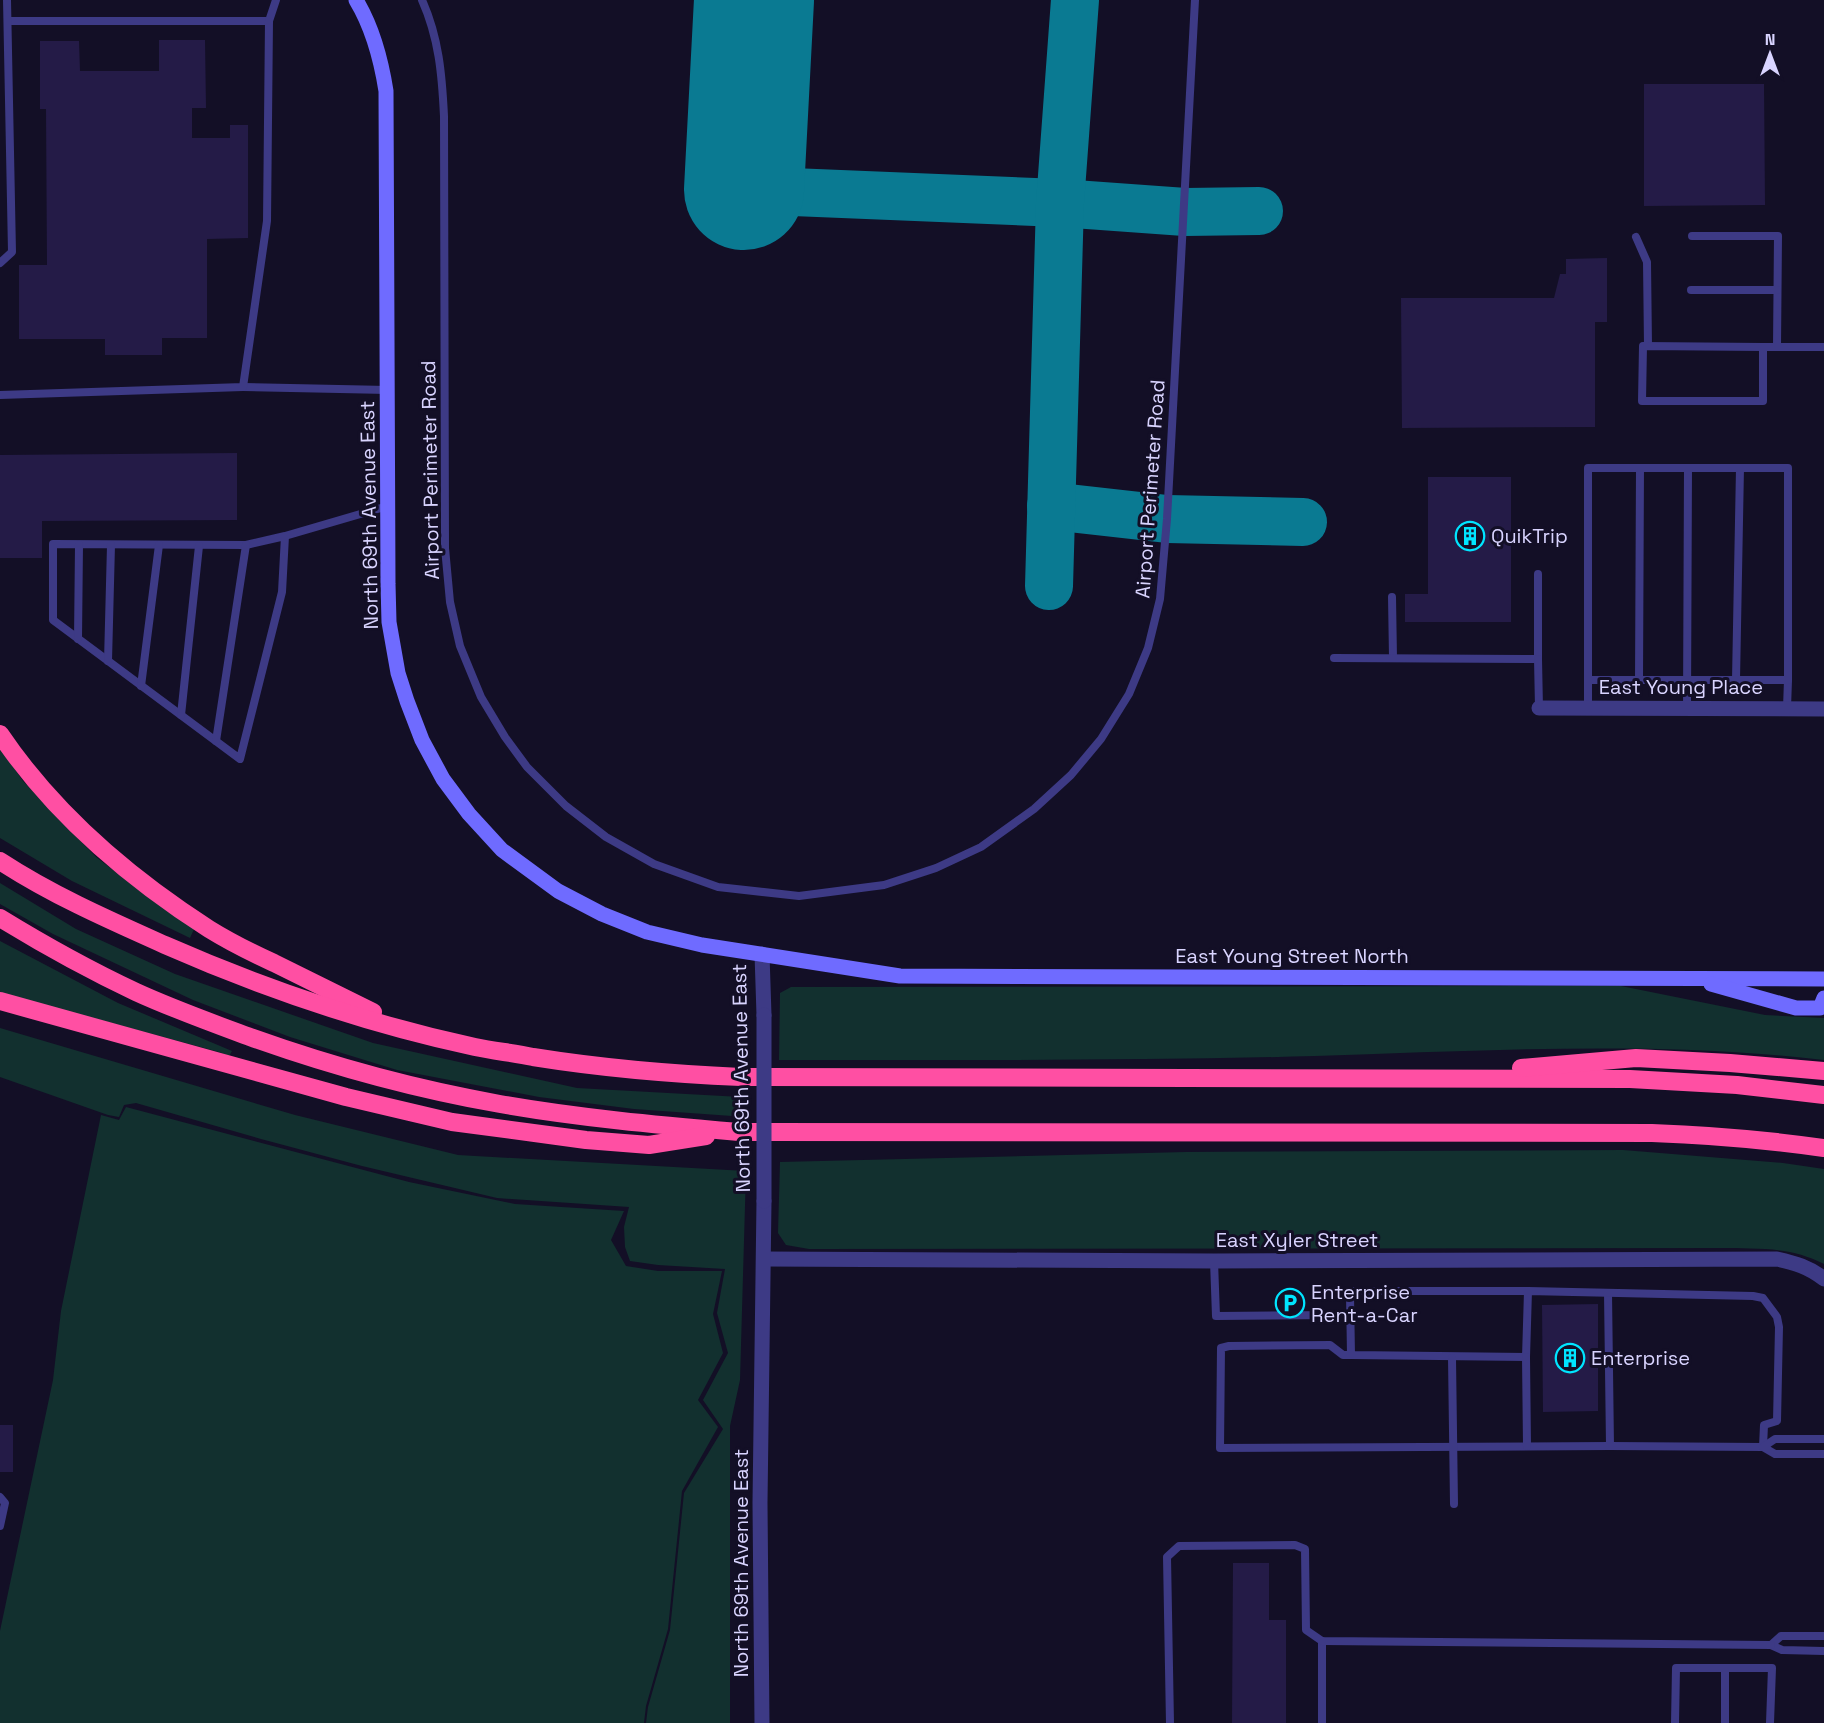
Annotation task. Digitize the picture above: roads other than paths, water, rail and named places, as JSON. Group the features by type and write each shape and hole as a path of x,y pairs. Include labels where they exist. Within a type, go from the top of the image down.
{"highway":[{"path":"0,734 47,795 105,853 210,930 415,1032"},
{"path":"0,861 79,906 206,963 317,1004 477,1047 541,1058 676,1075 741,1077 1630,1079 1737,1085 1824,1095"},
{"path":"0,918 86,968 138,993 212,1024 282,1048 381,1078 500,1104 591,1118 739,1132 1652,1133 1778,1141 1824,1148"},
{"path":"0,1001 346,1097 452,1122 586,1140 649,1145 739,1132"},
{"path":"1406,1079 1636,1058 1824,1071"}],"street":[{"name":"North 69th Avenue East","path":"356,0 373,34 382,64 386,91 389,622 398,673 422,740 443,779 469,814 502,850 558,891 602,914 647,932 702,945 762,954 765,1201 760,1503 762,1723"},
{"name":"East Young Place","path":"1539,708 1824,709"},
{"name":"East Young Street North","path":"762,954 900,976 1824,979"},
{"path":"1694,979 1796,1008 1820,1008 1824,998"},
{"name":"East Xyler Street","path":"765,1259 1214,1261 1777,1259 1809,1268 1824,1279"}],"lane":[{"path":"0,262 12,252 7,0"},
{"path":"243,387 267,221 269,21 276,0"},
{"name":"Airport Perimeter Road","path":"423,0 430,16 442,68 444,116 445,548 450,602 460,646 481,697 505,737 527,767 566,806 606,837 654,864 718,887 799,896 884,885 936,868 981,847 1034,809 1071,775 1101,740 1129,694 1149,648 1160,599 1167,519 1195,0"},
{"path":"8,21 269,21"},
{"path":"1692,236 1778,236 1777,347"},
{"path":"1636,237 1647,262 1648,346"},
{"path":"1691,290 1777,290"},
{"path":"1763,347 1763,401 1642,401 1643,346 1824,347"},
{"path":"0,395 243,387 388,390"},
{"path":"1588,709 1588,468 1788,468 1787,708"},
{"path":"1639,680 1640,468"},
{"path":"1687,708 1688,468"},
{"path":"1736,680 1740,468"},
{"path":"285,536 282,592 240,759 53,620 53,544 246,545 388,506"},
{"path":"78,639 79,544"},
{"path":"108,661 111,545"},
{"path":"141,686 159,545"},
{"path":"216,741 246,545"},
{"path":"181,715 199,546"},
{"path":"1538,574 1539,708"},
{"path":"1392,597 1393,658"},
{"path":"1334,658 1538,658"},
{"path":"1588,680 1788,680"},
{"path":"1214,1261 1216,1316 1334,1315"},
{"path":"1351,1355 1350,1295 1353,1291 1528,1291 1763,1298 1777,1317 1779,1327 1777,1421 1764,1425 1763,1447"},
{"path":"1527,1446 1528,1291"},
{"path":"1608,1293 1610,1446"},
{"path":"1526,1357 1452,1358 1343,1355 1330,1345 1221,1348 1220,1448 1763,1447 1775,1454 1824,1454"},
{"path":"1452,1358 1454,1504"},
{"path":"1763,1447 1775,1439 1824,1439"},
{"path":"0,1497 5,1503 0,1526"},
{"path":"1170,1723 1167,1557 1179,1546 1295,1545 1305,1549 1306,1630 1322,1641 1771,1645 1782,1650 1824,1651"},
{"path":"1771,1645 1781,1636 1824,1636"},
{"path":"1322,1641 1322,1723"},
{"path":"1675,1723 1676,1668 1772,1668 1770,1723"},
{"path":"1725,1668 1725,1723"}],"place":[{"name":"QuikTrip","path":"1470,536"},
{"name":"Enterprise Rent-a-Car","path":"1290,1303"},
{"name":"Enterprise","path":"1570,1358"}]}
